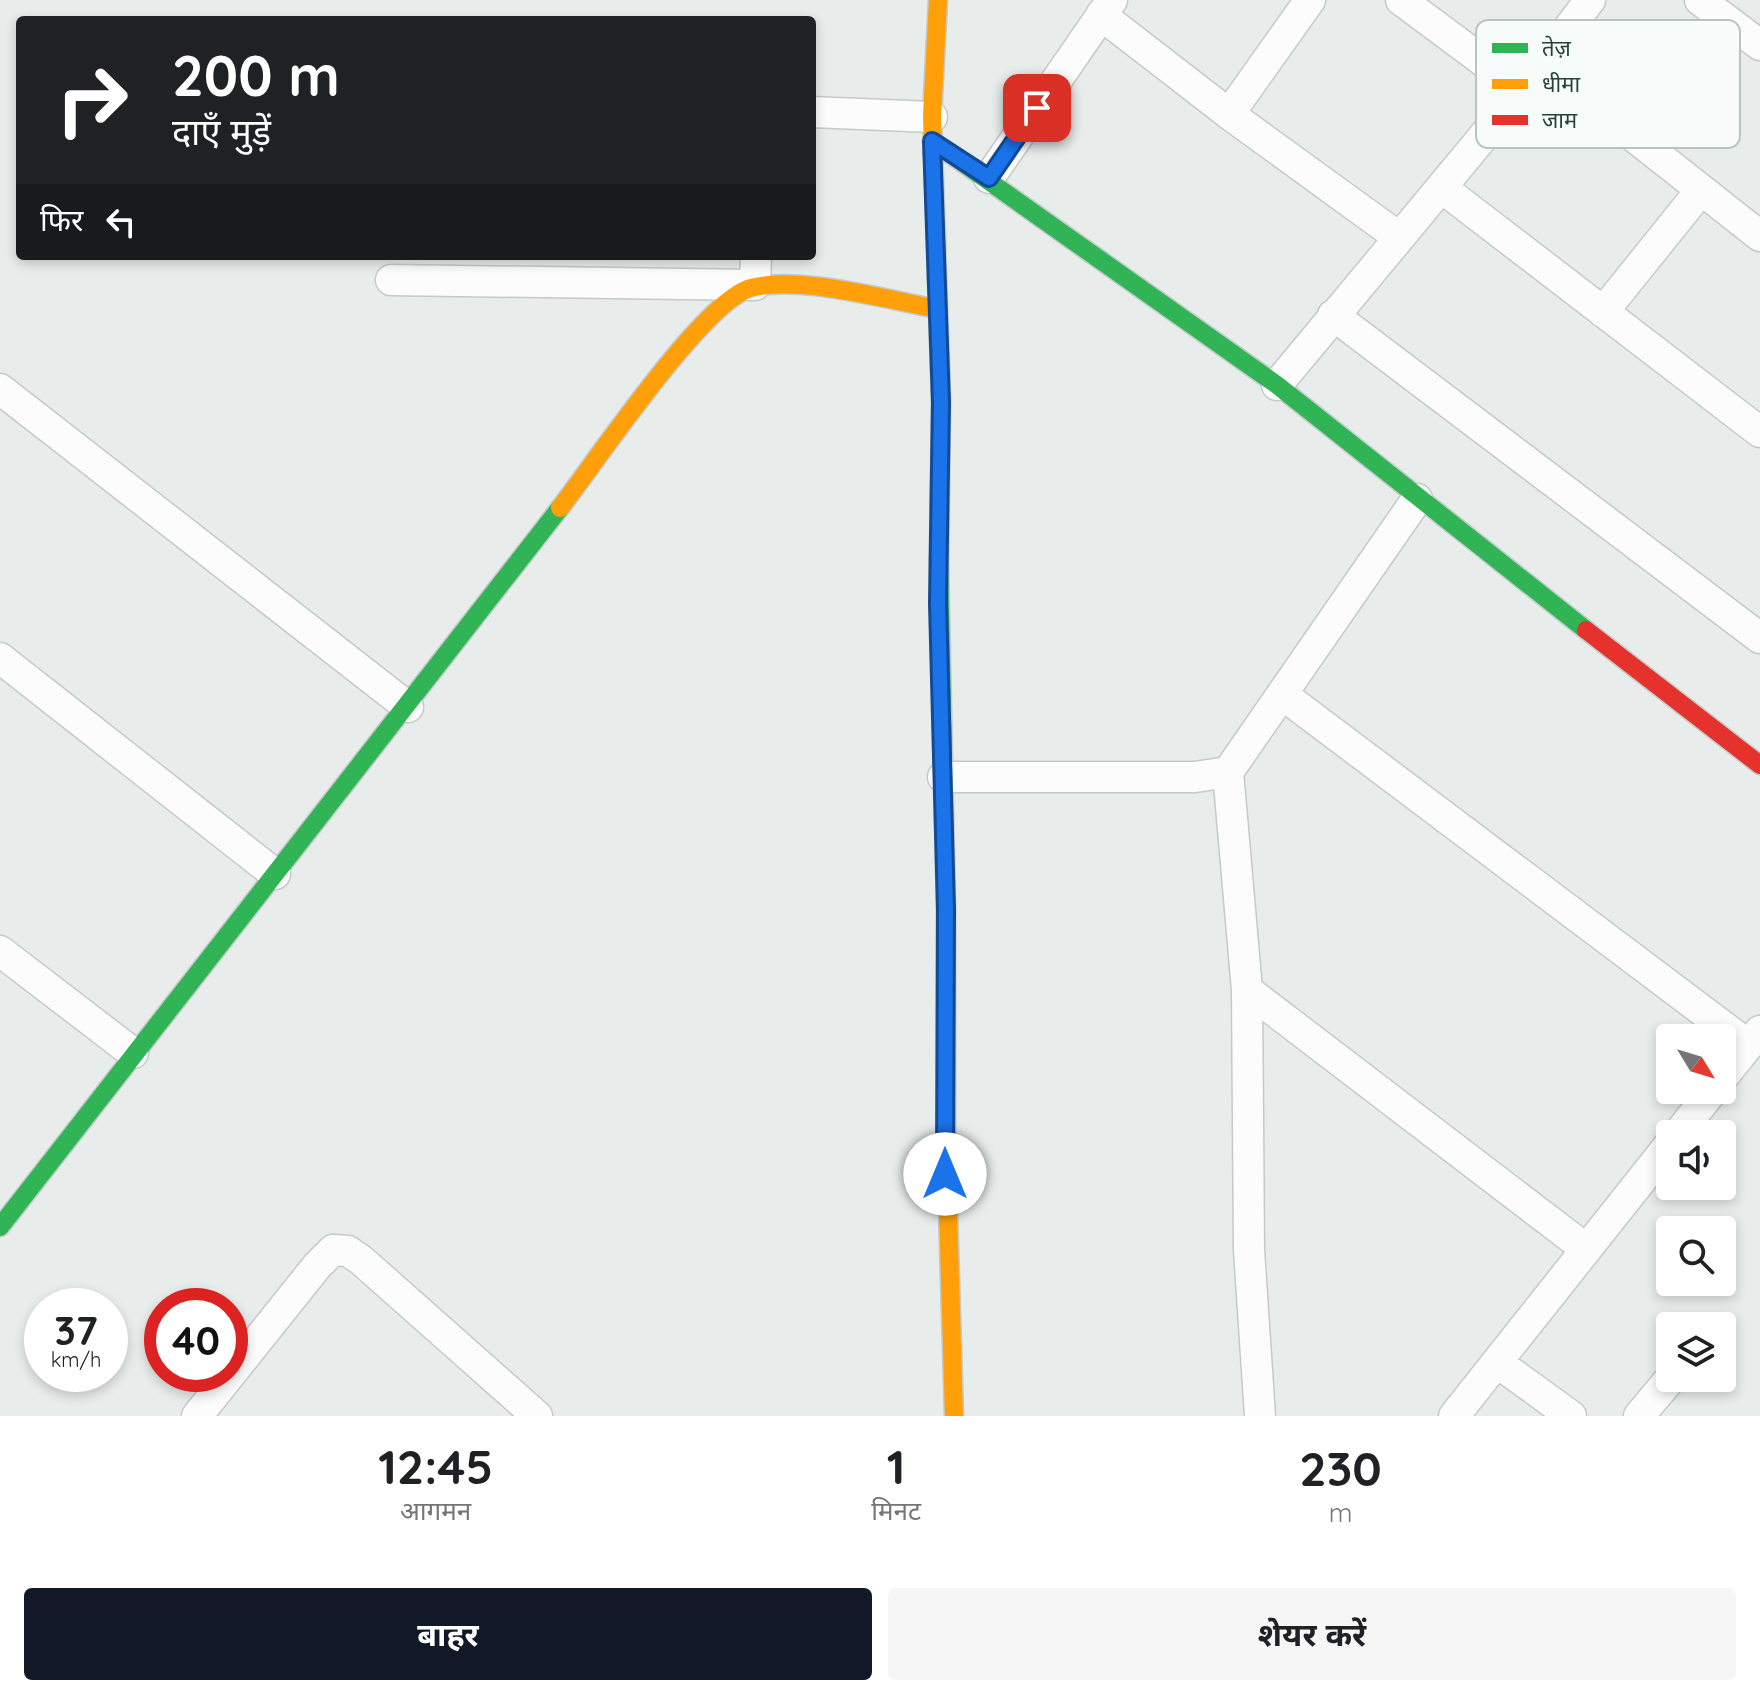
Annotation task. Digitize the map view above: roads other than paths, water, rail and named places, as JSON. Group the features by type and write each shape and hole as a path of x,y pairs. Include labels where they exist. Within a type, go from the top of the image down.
{"street":[{"path":"938,0 932,129 938,309 946,1201 954,1416"},
{"path":"1229,114 1310,0"},
{"path":"1401,0 1476,56"},
{"path":"1576,20 1590,0"},
{"path":"1700,0 1727,20"},
{"path":"989,178 1106,8 1229,114 1397,236"},
{"path":"1740,30 1760,45"},
{"path":"816,113 932,129 989,178 1277,385 1417,499 1760,765"},
{"path":"1277,385 1397,236 1476,146"},
{"path":"1648,148 1760,236"},
{"path":"1442,188 1760,432"},
{"path":"1603,312 1701,190"},
{"path":"391,280 756,271 784,284 938,309"},
{"path":"0,1227 133,1053 408,707 702,322 756,271"},
{"path":"1333,315 1760,638"},
{"path":"0,389 408,707"},
{"path":"1260,1416 1249,1250 1247,990 1228,772 1417,499"},
{"path":"0,658 275,874"},
{"path":"1283,695 1754,1038 1736,1060"},
{"path":"943,777 1195,777 1228,772"},
{"path":"0,951 133,1053"},
{"path":"1247,990 1586,1249"},
{"path":"1689,1120 1702,1104"},
{"path":"1454,1416 1656,1162"},
{"path":"197,1416 333,1250 348,1251 361,1260 537,1416"},
{"path":"1498,1363 1571,1416"},
{"path":"1639,1416 1659,1392"}]}
